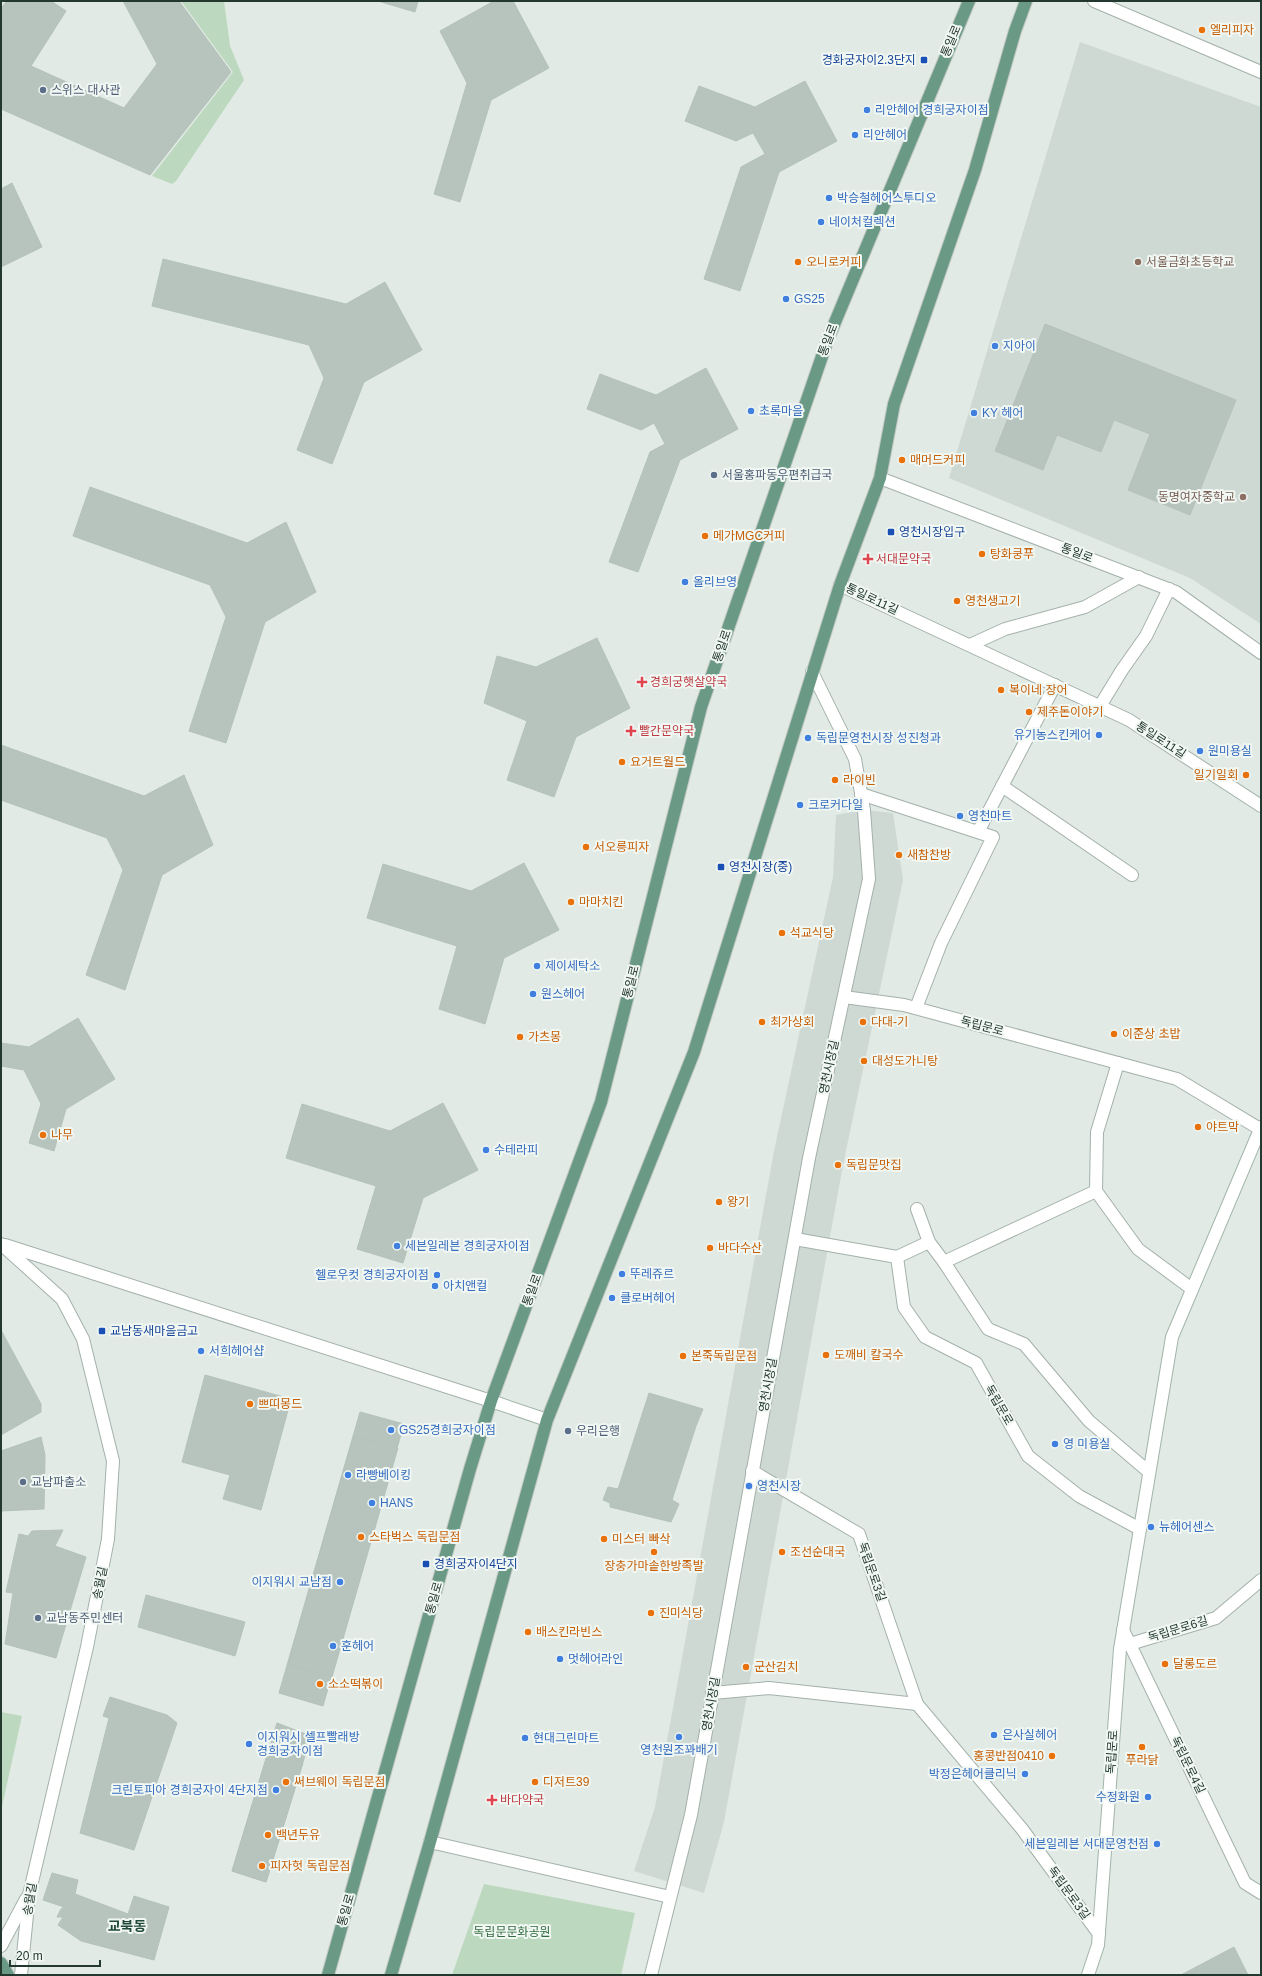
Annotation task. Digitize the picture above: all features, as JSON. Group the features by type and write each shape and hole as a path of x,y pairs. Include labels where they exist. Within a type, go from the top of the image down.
{"main road":[{"name":"통일로","path":"328,1975 468,1476 491,1402 601,1102 701,707 828,339 969,1"},
{"path":"391,1975 430,1842 547,1420 694,1052 840,584 880,478 894,404 975,170 1014,31 1026,1"},
{"path":"1,1962 8,1975"}],"street":[{"path":"1094,1 1261,72"},
{"name":"통일로","path":"880,478 1176,592 1261,653"},
{"path":"970,645 1005,629 1085,607 1140,577"},
{"name":"통일로11길","path":"840,584 1129,720 1261,806"},
{"path":"1100,706 1146,636 1169,589"},
{"name":"영천시장길","path":"651,1975 691,1815 752,1471 810,1158 869,879 864,810 855,759 812,672"},
{"path":"978,832 1055,685"},
{"path":"1002,786 1132,875"},
{"path":"861,794 993,837 941,943 916,1008"},
{"name":"독립문로","path":"844,997 916,1008 1177,1079 1260,1128 1172,1337 1120,1649 1098,1946 1088,1975"},
{"path":"1118,1063 1097,1132 1096,1191 1138,1249 1192,1289"},
{"path":"944,1262 1096,1191"},
{"path":"917,1209 929,1242 944,1262 988,1330 1024,1344 1089,1422 1149,1472"},
{"path":"795,1239 898,1257 929,1242"},
{"path":"1,1244 547,1420"},
{"name":"송월길","path":"1,1244 62,1299 83,1339 113,1461 108,1539 87,1647 29,1895 21,1975"},
{"name":"독립문로","path":"898,1257 904,1307 925,1337 976,1363 1028,1456 1079,1496 1140,1529"},
{"name":"독립문로3길","path":"752,1471 859,1534 917,1704 1022,1829 1099,1934"},
{"name":"독립문로6길","path":"1130,1644 1216,1618 1261,1580"},
{"name":"독립문로4길","path":"1123,1630 1245,1883 1261,1893"},
{"path":"712,1693 768,1688 917,1704"},
{"path":"430,1842 670,1897"},
{"path":"1,1946 29,1895"}],"shaded area":[{"name":"서울금화초등학교","path":"1080,42 1261,107 1261,624 1190,578 949,478"},
{"name":"영천시장","path":"864,810 893,813 903,880 843,1165 724,1822 704,1893 634,1871 655,1807 774,1151 833,877 836,815"}],"green space":[{"path":"181,1 224,1 230,46 244,80 176,181 172,184 152,176 233,72"},
{"path":"1,1712 22,1716 1,1811"},
{"name":"독립문문화공원","path":"484,1884 635,1913 621,1975 452,1975"}],"building":[{"name":"스위스 대사관","path":"7,1 51,1 66,11 31,66 124,108 157,64 123,1 179,1 231,72 150,175 1,109 1,8"},
{"path":"378,1 418,1 415,12"},
{"path":"494,1 513,1 549,68 491,100 460,202 434,194 467,83 440,31"},
{"path":"805,81 837,141 779,172 740,291 704,279 741,167 765,154 753,133 736,141 685,121 699,86 755,107"},
{"path":"12,183 42,247 1,267 1,189"},
{"path":"163,259 346,304 385,282 422,350 364,382 332,464 297,450 324,378 309,345 152,306"},
{"path":"1045,324 1236,400 1190,515 1128,490 1150,434 1114,420 1101,452 1057,435 1043,470 995,451"},
{"path":"706,368 738,429 680,460 638,572 609,562 650,452 665,444 654,423 641,430 587,409 600,374 656,395"},
{"path":"90,487 247,543 286,522 316,592 265,622 226,743 189,731 226,617 210,585 73,536"},
{"path":"597,638 630,708 576,737 554,797 507,780 527,721 484,703 497,656 536,667"},
{"path":"1,745 144,796 184,775 213,845 162,875 125,990 86,975 123,870 107,838 1,800"},
{"path":"524,863 559,930 504,958 485,1024 439,1009 457,946 367,918 383,864 471,891"},
{"path":"78,1018 115,1079 66,1109 54,1151 29,1143 41,1104 24,1070 1,1066 1,1043 29,1047"},
{"path":"443,1103 478,1170 423,1198 403,1263 357,1249 376,1186 286,1158 302,1104 390,1131"},
{"path":"1,1330 41,1404 41,1412 1,1435"},
{"path":"205,1375 291,1399 261,1510 223,1499 230,1475 182,1462"},
{"path":"649,1393 703,1409 672,1500 679,1504 671,1522 610,1507 610,1503 603,1500 608,1487 618,1489"},
{"path":"360,1412 404,1424 323,1706 279,1693"},
{"path":"354,1435 398,1448 332,1677 288,1664"},
{"name":"교남파출소","path":"41,1437 45,1455 44,1509 1,1511 1,1451"},
{"name":"교남동주민센터","path":"63,1530 55,1546 86,1557 56,1658 5,1644 13,1593 6,1592 19,1534 28,1536 32,1531"},
{"path":"146,1595 245,1622 235,1656 138,1627"},
{"path":"110,1697 167,1715 177,1723 134,1850 80,1833 109,1718 103,1716"},
{"path":"277,1723 311,1736 266,1882 232,1871"},
{"path":"268,1752 303,1763 266,1882 232,1871"},
{"path":"52,1873 78,1880 75,1894 128,1914 134,1896 169,1907 154,1960 81,1941 58,1925 63,1917 57,1917 61,1909 64,1907 43,1900"},
{"path":"1234,1947 1248,1975 1181,1975"}],"place":[{"name":"엘리피자","path":"1202,30"},
{"name":"경화궁자이2.3단지","path":"924,60"},
{"name":"스위스 대사관","path":"43,90"},
{"name":"리안헤어 경희궁자이점","path":"867,110"},
{"name":"리안헤어","path":"855,135"},
{"name":"박승철헤어스투디오","path":"829,198"},
{"name":"네이처컬렉션","path":"821,222"},
{"name":"오니로커피","path":"798,262"},
{"name":"서울금화초등학교","path":"1138,262"},
{"name":"GS25","path":"786,299"},
{"name":"지아이","path":"995,346"},
{"name":"초록마을","path":"751,411"},
{"name":"KY 헤어","path":"974,413"},
{"name":"매머드커피","path":"902,460"},
{"name":"서울홍파동우편취급국","path":"714,475"},
{"name":"동명여자중학교","path":"1243,497"},
{"name":"영천시장입구","path":"891,532"},
{"name":"메가MGC커피","path":"705,536"},
{"name":"탕화쿵푸","path":"982,554"},
{"name":"서대문약국","path":"868,559"},
{"name":"올리브영","path":"685,582"},
{"name":"영천생고기","path":"957,601"},
{"name":"경희궁햇살약국","path":"642,682"},
{"name":"복이네 장어","path":"1001,690"},
{"name":"제주돈이야기","path":"1029,712"},
{"name":"빨간문약국","path":"631,731"},
{"name":"유기농스킨케어","path":"1099,735"},
{"name":"독립문영천시장 성진청과","path":"808,738"},
{"name":"원미용실","path":"1200,751"},
{"name":"요거트월드","path":"622,762"},
{"name":"일기일회","path":"1246,775"},
{"name":"라이빈","path":"835,780"},
{"name":"크로커다일","path":"800,805"},
{"name":"영천마트","path":"960,816"},
{"name":"서오릉피자","path":"586,847"},
{"name":"새참찬방","path":"899,855"},
{"name":"영천시장(중)","path":"721,867"},
{"name":"마마치킨","path":"571,902"},
{"name":"석교식당","path":"782,933"},
{"name":"제이세탁소","path":"537,966"},
{"name":"원스헤어","path":"533,994"},
{"name":"최가상회","path":"762,1022"},
{"name":"다대-기","path":"863,1022"},
{"name":"이준상 초밥","path":"1114,1034"},
{"name":"가츠몽","path":"520,1037"},
{"name":"대성도가니탕","path":"864,1061"},
{"name":"야트막","path":"1198,1127"},
{"name":"나무","path":"43,1135"},
{"name":"수테라피","path":"486,1150"},
{"name":"독립문맛집","path":"838,1165"},
{"name":"왕기","path":"719,1202"},
{"name":"세븐일레븐 경희궁자이점","path":"397,1246"},
{"name":"바다수산","path":"710,1248"},
{"name":"뚜레쥬르","path":"622,1274"},
{"name":"헬로우컷 경희궁자이점","path":"437,1275"},
{"name":"아치앤컬","path":"435,1286"},
{"name":"클로버헤어","path":"612,1298"},
{"name":"교남동새마을금고","path":"102,1331"},
{"name":"서희헤어샵","path":"201,1351"},
{"name":"도깨비 칼국수","path":"826,1355"},
{"name":"본죽독립문점","path":"683,1356"},
{"name":"쁘띠몽드","path":"250,1404"},
{"name":"GS25경희궁자이점","path":"391,1430"},
{"name":"우리은행","path":"568,1431"},
{"name":"영 미용실","path":"1055,1444"},
{"name":"라빵베이킹","path":"348,1475"},
{"name":"교남파출소","path":"23,1482"},
{"name":"영천시장","path":"749,1486"},
{"name":"HANS","path":"372,1503"},
{"name":"뉴헤어센스","path":"1151,1527"},
{"name":"스타벅스 독립문점","path":"361,1537"},
{"name":"미스터 빠삭","path":"604,1539"},
{"name":"장충가마솥한방족발","path":"654,1552"},
{"name":"조선순대국","path":"782,1552"},
{"name":"경희궁자이4단지","path":"426,1564"},
{"name":"이지워시 교남점","path":"340,1582"},
{"name":"진미식당","path":"651,1613"},
{"name":"교남동주민센터","path":"38,1618"},
{"name":"배스킨라빈스","path":"528,1632"},
{"name":"훈헤어","path":"333,1646"},
{"name":"멋헤어라인","path":"560,1659"},
{"name":"달롱도르","path":"1165,1664"},
{"name":"군산김치","path":"746,1667"},
{"name":"소소떡볶이","path":"320,1684"},
{"name":"은사실헤어","path":"994,1735"},
{"name":"영천원조꽈배기","path":"679,1737"},
{"name":"현대그린마트","path":"525,1738"},
{"name":"이지워시 셀프빨래방 경희궁자이점","path":"249,1744"},
{"name":"푸라닭","path":"1142,1747"},
{"name":"홍콩반점0410","path":"1052,1756"},
{"name":"박정은헤어클리닉","path":"1025,1774"},
{"name":"써브웨이 독립문점","path":"286,1782"},
{"name":"디저트39","path":"535,1782"},
{"name":"크린토피아 경희궁자이 4단지점","path":"276,1790"},
{"name":"수정화원","path":"1148,1797"},
{"name":"바다약국","path":"492,1800"},
{"name":"백년두유","path":"268,1835"},
{"name":"세븐일레븐 서대문영천점","path":"1157,1844"},
{"name":"피자헛 독립문점","path":"262,1866"}],"district":[{"name":"교북동","path":"127,1926"}]}
